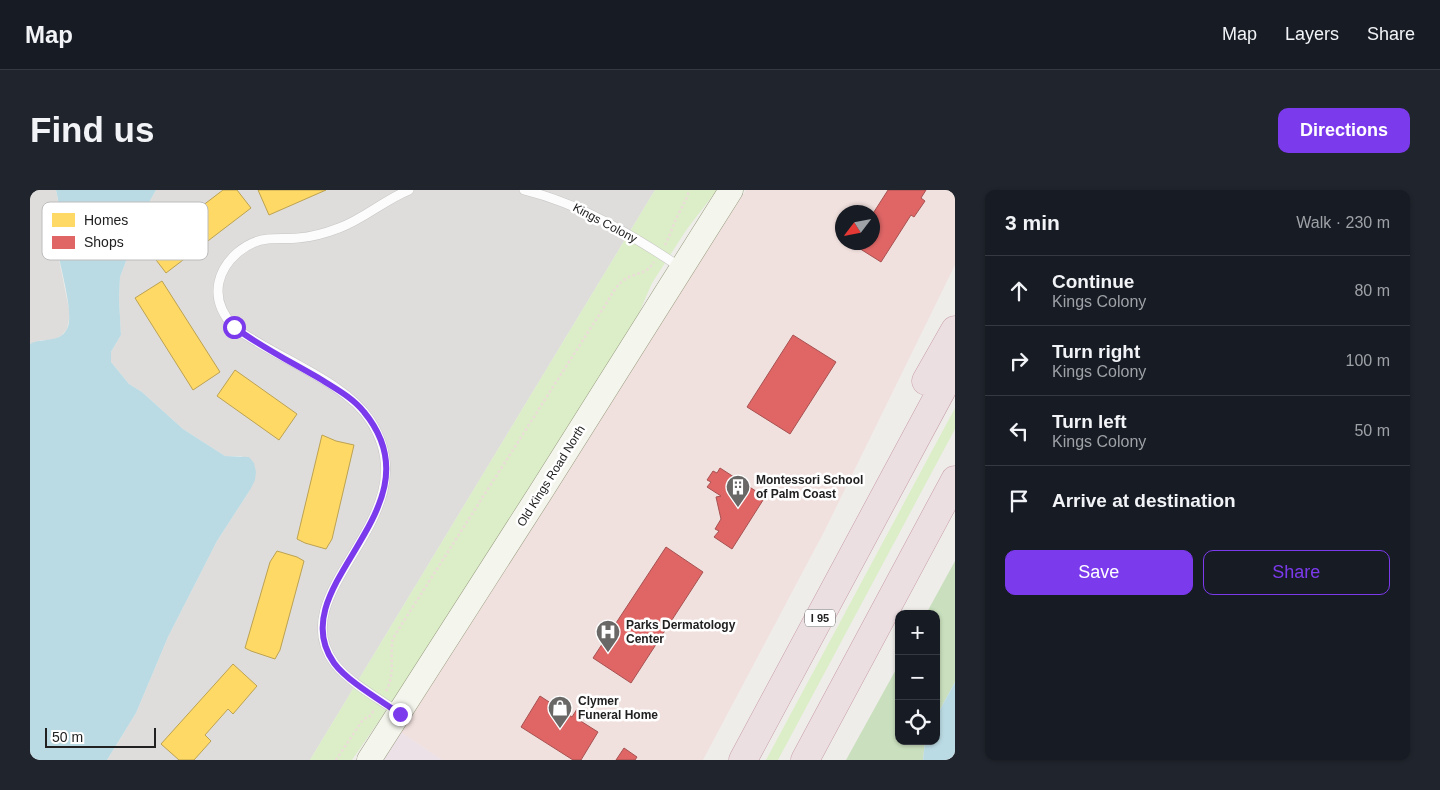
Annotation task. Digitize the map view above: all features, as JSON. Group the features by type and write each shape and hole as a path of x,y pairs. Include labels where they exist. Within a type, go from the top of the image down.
{"highway":[{"path":"896,475 905,418 955,330"},
{"name":"I 95","path":"744,760 955,365"},
{"path":"805,760 954,483"}],"street":[{"name":"Old Kings Road North","path":"370,760 730,190"}],"lane":[{"path":"400,714 341,671 328,653 322,634 323,614 329,595 381,502 386,468 384,453 378,435 370,420 353,400 234,327 222,312 218,295 220,279 229,263 241,250 249,245 266,239 306,237 330,231 353,222 409,190"},
{"name":"Kings Colony","path":"524,190 556,199 587,212 681,267"}],"path":[{"path":"667,242 679,213 686,202 688,190"},
{"path":"390,684 394,638 618,285 624,280 638,275 651,267"},
{"path":"336,760 362,721 367,716 370,716"}],"shaded area":[{"path":"30,190 56,190 58,202 42,202 42,260 59,260 70,314 67,329 61,336 53,340 41,340 30,344"},
{"path":"156,190 655,190 310,760 107,760 136,713 168,637 217,541 250,490 242,456 225,456 183,429 142,392 129,384 111,362 111,352 121,335 120,277 126,260 208,260 208,202 149,202"},
{"path":"746,190 955,190 955,265 825,530 703,760 442,760 399,731"},
{"path":"399,731 442,760 381,760"}],"green space":[{"path":"655,190 717,190 687,229 652,283 636,320 458,606 352,760 310,760"},
{"path":"955,408 955,429 778,760 766,760"},
{"path":"955,561 955,682 940,710 940,610 928,610"},
{"path":"895,671 895,745 925,745 923,760 846,760"}],"water":[{"path":"56,190 156,190 149,202 58,202"},
{"path":"60,260 126,260 120,277 121,335 111,352 111,362 129,384 142,392 183,429 225,456 249,457 254,463 256,472 255,480 250,490 217,541 168,637 136,713 107,760 30,760 30,344 60,337 64,334 69,321 67,297"},
{"path":"955,682 955,760 923,760 925,745 940,745 940,710"}],"building: Homes":[{"path":"223,190 237,190 251,208 208,241 207,202"},
{"path":"258,190 326,190 269,215"},
{"path":"156,260 183,260 166,273"},
{"path":"162,281 220,372 193,390 135,298"},
{"path":"235,370 297,414 279,440 217,396"},
{"path":"322,435 336,441 354,445 332,539 326,549 297,539"},
{"path":"277,551 304,561 280,650 275,659 245,648 270,562"},
{"path":"233,664 257,686 233,714 228,709 205,735 211,741 194,760 179,760 161,744"}],"building: Shops":[{"path":"888,190 926,190 921,198 925,201 914,217 911,215 881,262 862,250 880,250 880,205 878,205"},
{"path":"793,335 836,362 790,434 747,407"},
{"name":"Montessori School of Palm Coast","path":"720,468 765,497 732,549 714,537 719,531 715,529 721,519 716,497 721,496 707,487 711,482 707,480 713,471 717,473"},
{"path":"666,547 703,572 631,683 593,658"},
{"name":"Clymer Funeral Home","path":"540,696 572,717 577,709 583,713 579,720 598,732 581,760 573,760 521,727"},
{"path":"624,748 637,757 635,760 616,760"}],"place":[{"name":"Montessori School of Palm Coast","path":"738,508"},
{"name":"Parks Dermatology Center","path":"608,653"},
{"name":"Clymer Funeral Home","path":"560,729"}],"route":[{"path":"234,327 353,400 363,410 376,429 381,441 386,468 381,502 329,595 323,614 322,634 328,653 341,671 400,714"}]}
